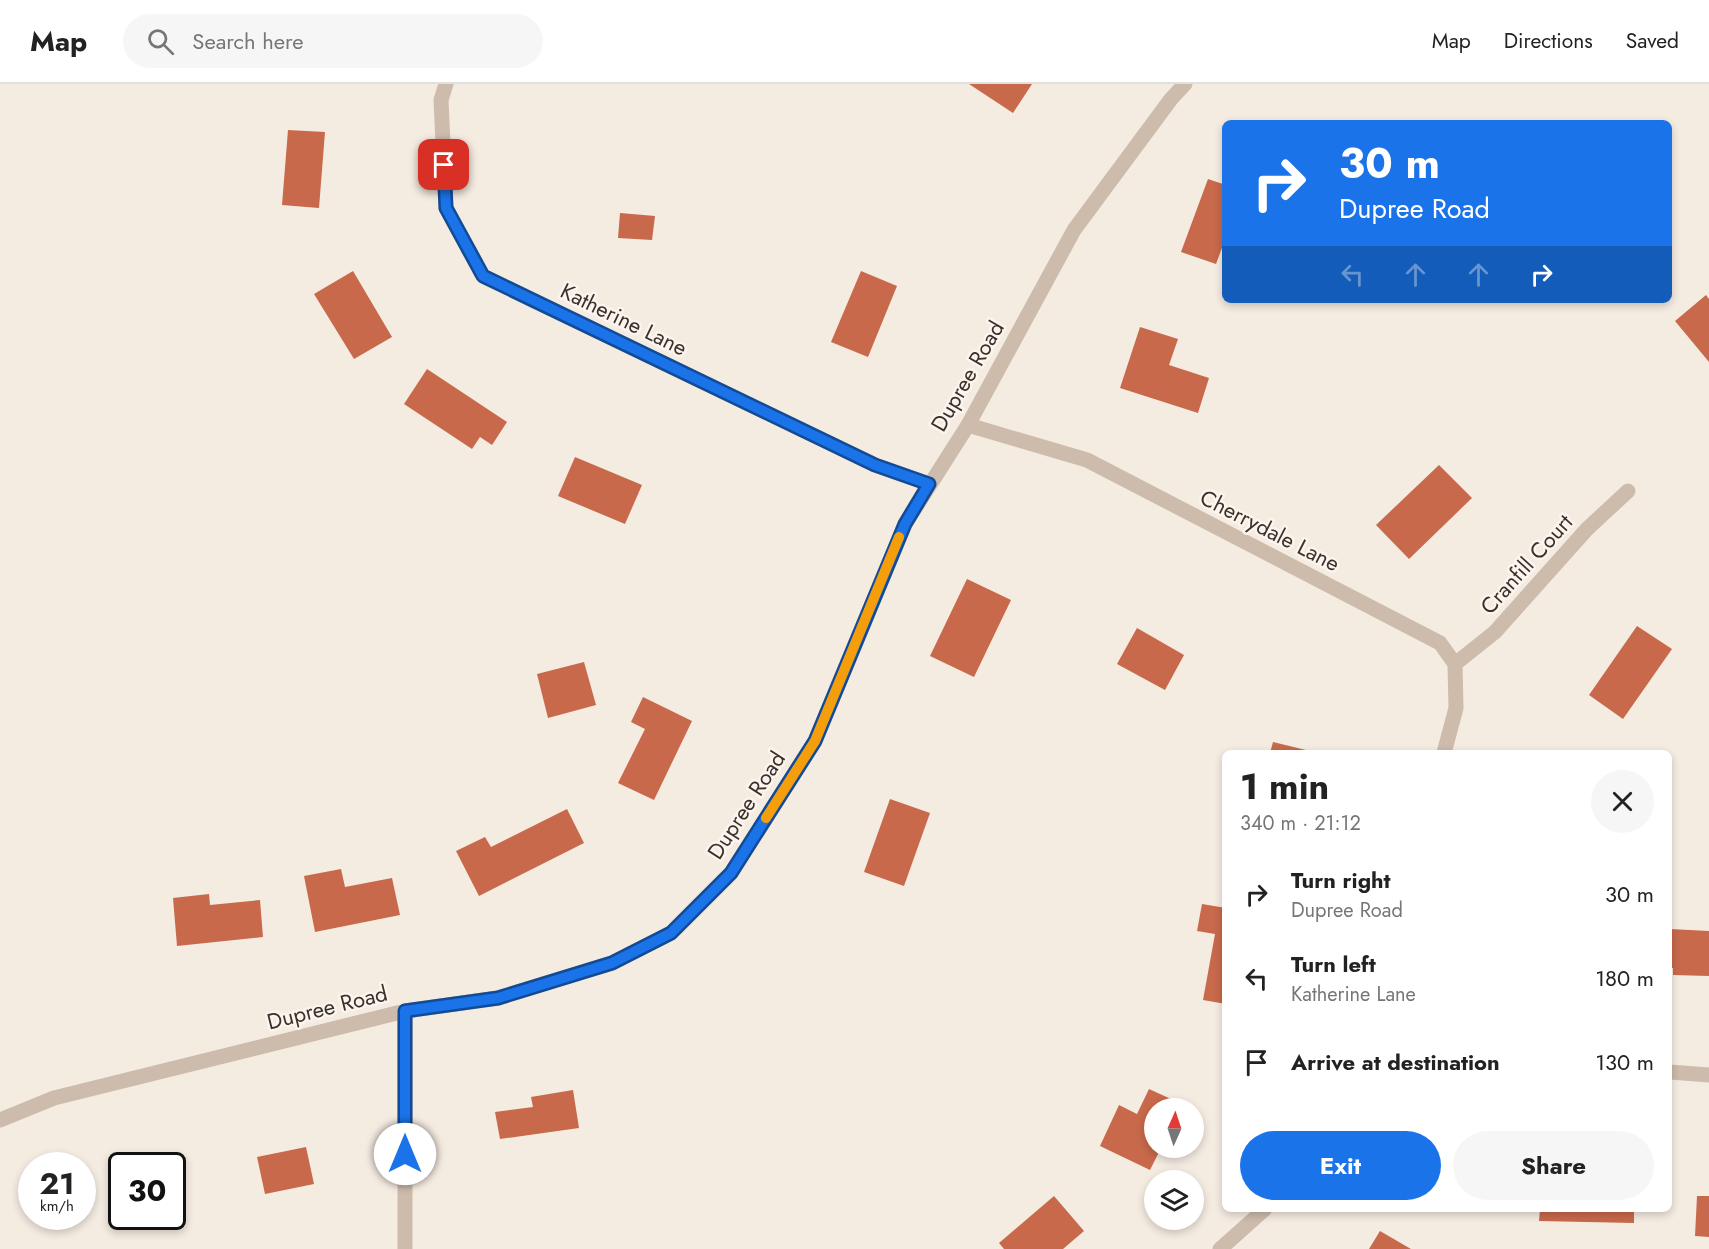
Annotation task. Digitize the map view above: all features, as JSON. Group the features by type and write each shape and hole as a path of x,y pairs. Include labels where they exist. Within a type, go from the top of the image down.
{"street":[{"name":"Katherine Lane","path":"446,84 441,100 446,208 483,276 875,465 929,484"},
{"name":"Dupree Road","path":"0,1120 54,1098 405,1011 498,998 612,963 671,933 731,873 815,741 905,524 968,425 1074,230 1171,99 1185,84"},
{"name":"Cherrydale Lane","path":"968,425 1087,460 1440,643 1455,664"},
{"name":"Cranfill Court","path":"1455,664 1495,632 1587,529 1628,491"},
{"path":"1445,750 1456,708 1455,664"},
{"path":"405,1011 405,1249"},
{"path":"1672,1072 1709,1075"},
{"path":"1220,1249 1262,1212"}],"building":[{"path":"969,84 1032,84 1013,113"},
{"path":"288,130 325,132 319,208 282,205"},
{"path":"1208,179 1222,184 1222,248 1216,264 1181,252"},
{"path":"620,213 655,216 652,240 618,238"},
{"path":"353,271 392,337 354,359 314,294"},
{"path":"861,271 897,286 868,357 831,342"},
{"path":"1706,295 1709,299 1709,362 1675,321"},
{"path":"1140,327 1178,339 1169,365 1209,378 1198,413 1120,388"},
{"path":"427,369 507,422 492,445 480,437 472,449 404,404"},
{"path":"575,457 642,485 625,524 558,496"},
{"path":"1439,465 1472,498 1409,559 1376,525"},
{"path":"967,579 1011,600 974,677 930,656"},
{"path":"1637,626 1672,649 1623,719 1589,695"},
{"path":"1137,628 1184,655 1165,690 1117,664"},
{"path":"584,662 596,705 548,718 537,674"},
{"path":"643,697 692,721 654,800 618,783 645,729 631,722"},
{"path":"1273,742 1306,750 1271,750"},
{"path":"890,799 930,813 904,886 864,872"},
{"path":"567,809 584,843 479,896 456,851 485,837 491,847"},
{"path":"341,869 345,887 392,878 400,915 315,932 304,876"},
{"path":"209,894 210,905 260,900 263,937 177,946 173,898"},
{"path":"1202,904 1222,907 1222,1003 1203,1000 1215,934 1197,931"},
{"path":"1672,929 1709,931 1709,976 1673,975"},
{"path":"1149,1089 1169,1098 1145,1098"},
{"path":"573,1090 579,1128 500,1139 495,1112 533,1107 531,1097"},
{"path":"1144,1099 1144,1158 1156,1158 1150,1170 1100,1146 1119,1105 1137,1114"},
{"path":"306,1147 314,1184 265,1194 257,1157"},
{"path":"1054,1196 1084,1231 1063,1249 1004,1249 999,1243"},
{"path":"1697,1196 1709,1196 1709,1237 1695,1236"},
{"path":"1540,1212 1634,1212 1634,1223 1539,1221"},
{"path":"1380,1231 1411,1249 1369,1249"}],"slow traffic":[{"path":"766,818 815,741 899,537"}],"route":[{"path":"405,1154 405,1011 498,998 612,963 671,933 731,873 815,741 905,524 929,484 875,465 483,276 446,208 444,165"}]}
